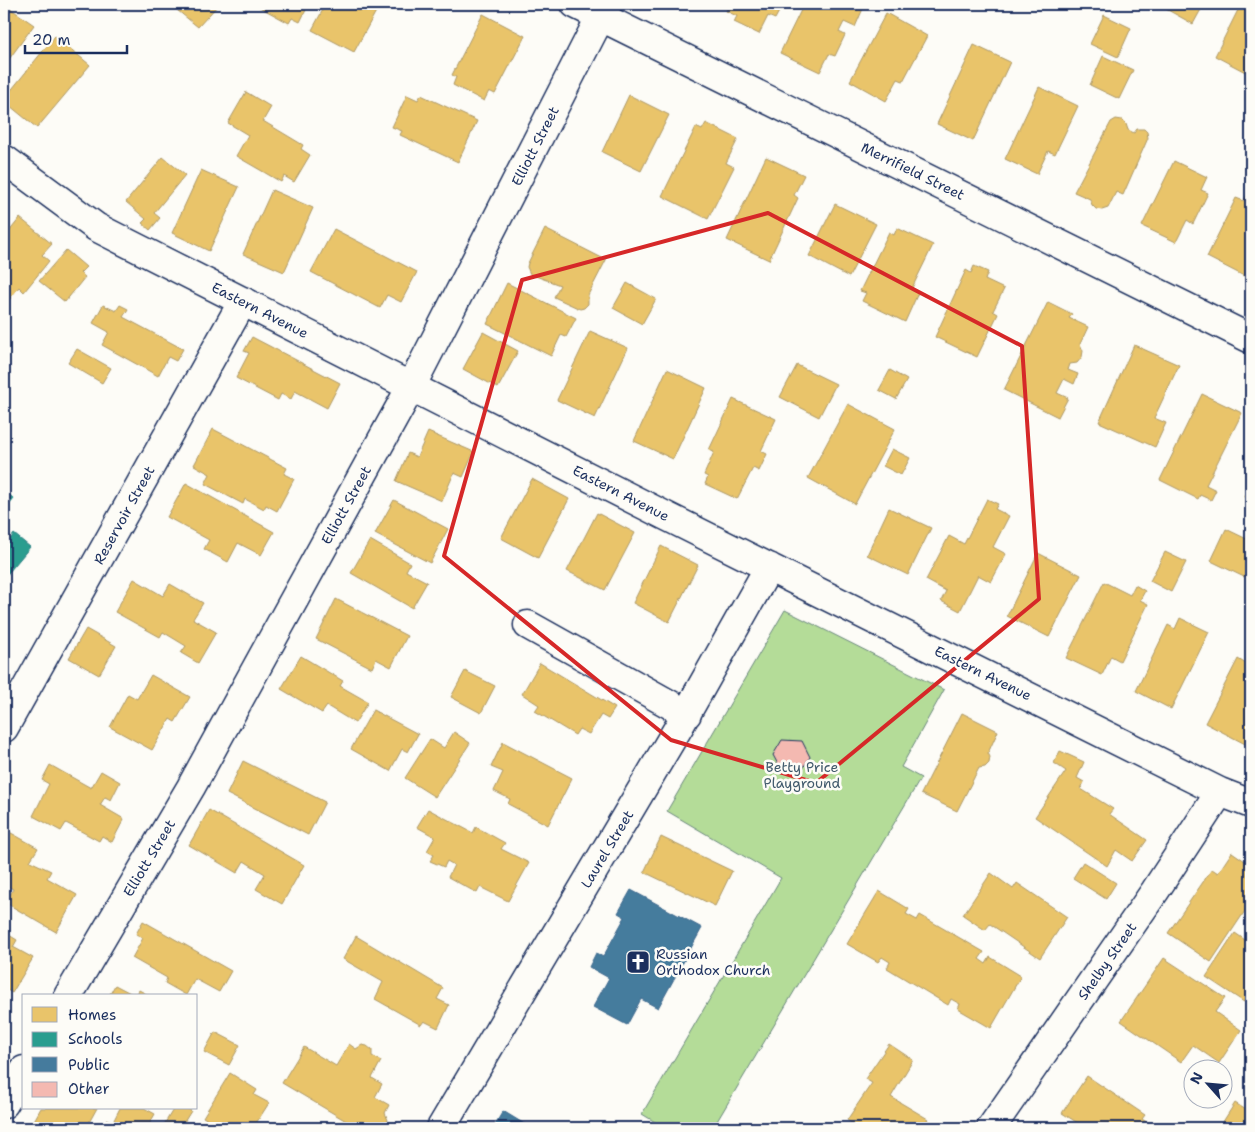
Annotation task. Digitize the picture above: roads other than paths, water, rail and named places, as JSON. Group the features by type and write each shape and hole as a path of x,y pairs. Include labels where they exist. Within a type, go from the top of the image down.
{"street":[{"name":"Merrifield Street","path":"575,4 604,10 1251,339"},
{"name":"Elliott Street","path":"69,994 196,778 411,386 604,10"},
{"name":"Eastern Avenue","path":"4,159 96,227 1220,792 1251,804"},
{"name":"Reservoir Street","path":"4,728 243,302"},
{"name":"Laurel Street","path":"440,1128 687,714 770,567"},
{"path":"528,625 687,714"},
{"name":"Shelby Street","path":"991,1128 1155,892 1220,792"},
{"path":"4,1104 22,1073"}],"place":[{"name":"Russian Orthodox Church","path":"638,962"}],"park label":[{"name":"Betty Price Playground","path":"802,776"}]}
